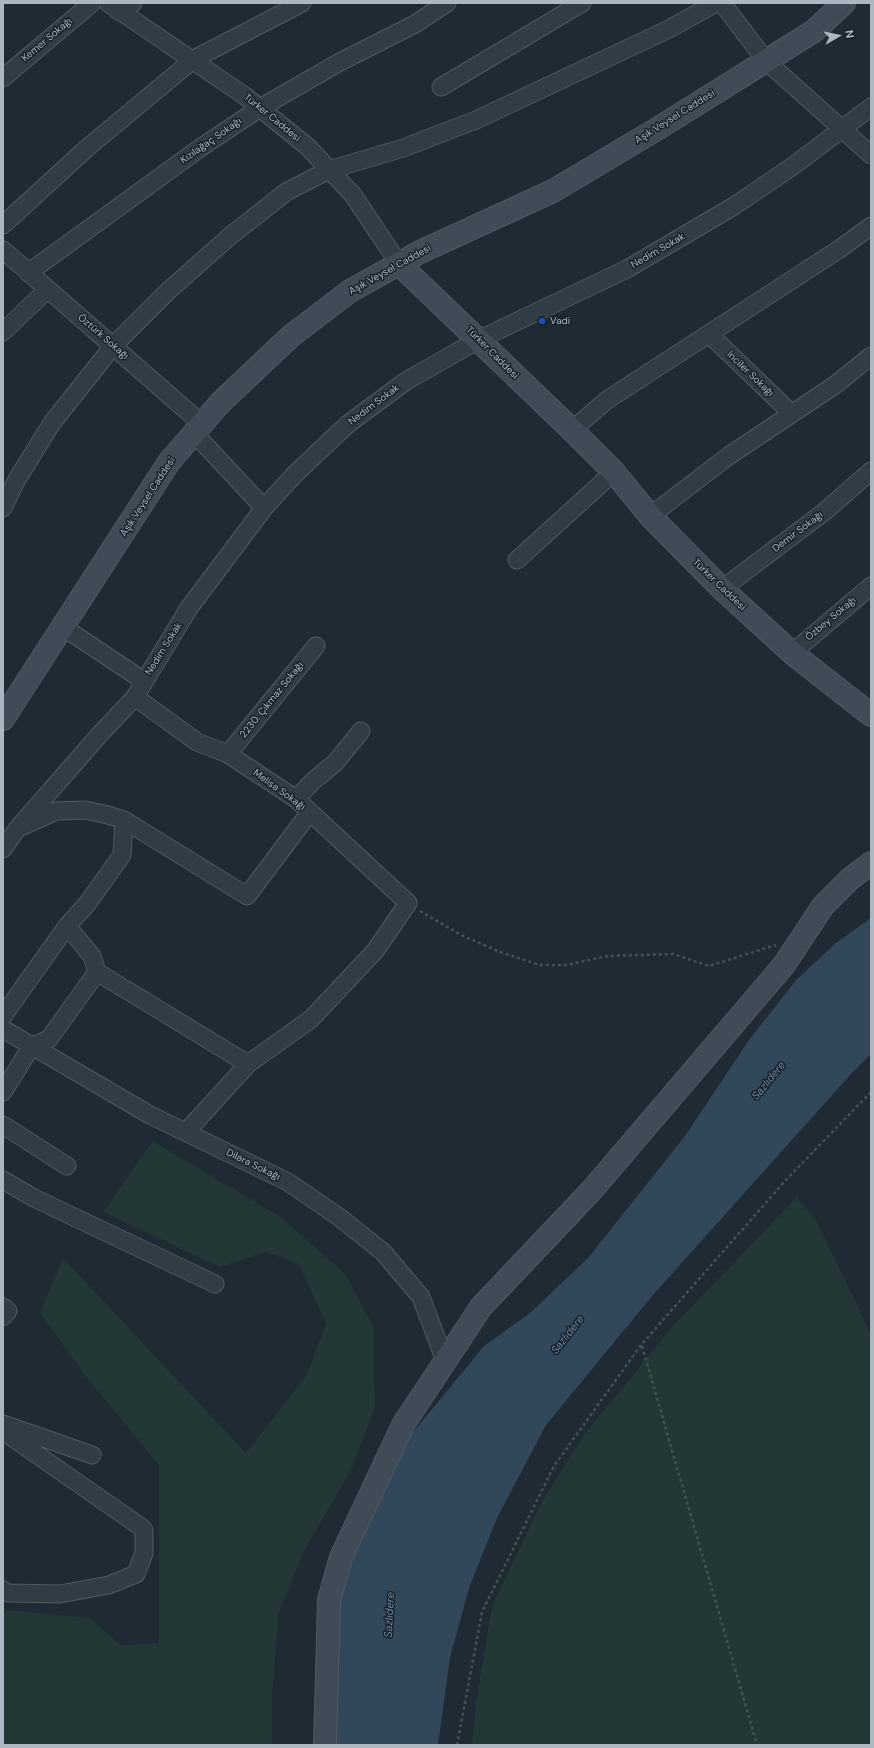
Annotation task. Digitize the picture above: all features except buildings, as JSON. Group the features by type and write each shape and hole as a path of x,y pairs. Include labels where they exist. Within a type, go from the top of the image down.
{"street":[{"name":"Kemer Sokağı","path":"3,78 92,3"},
{"path":"113,7 133,3"},
{"path":"3,225 87,148 194,60 302,3"},
{"name":"Kızılağaç Sokağı","path":"28,272 200,148 260,108 338,63 415,24 447,3"},
{"path":"441,87 582,3"},
{"path":"3,508 16,481 52,423 113,346 167,292 229,237 286,192 329,170 403,148 476,120 662,33 716,3"},
{"path":"722,3 766,60 871,155"},
{"name":"Aşık Veysel Caddesi","path":"3,719 170,462 221,402 292,336 350,291 420,252 553,191 658,129 814,31 844,3"},
{"name":"Türker Caddesi","path":"113,7 194,60 260,108 308,147 353,195 399,264 480,339 519,380 614,472 650,516 722,589 792,653 869,709"},
{"name":"Nedim Sokak","path":"3,849 17,829 101,732 135,697 189,608 264,508 295,474 348,424 406,381 480,339 627,269 734,206 793,166 871,107"},
{"path":"572,430 607,400 841,248 871,226"},
{"name":"Öztürk Sokağı","path":"3,250 113,346 198,429 264,508"},
{"path":"3,332 48,289"},
{"name":"İnciler Sokağı","path":"709,334 792,414"},
{"path":"650,516 730,455 836,385 871,356"},
{"name":"Demir Sokağı","path":"722,589 824,512 871,471"},
{"path":"517,560 614,472"},
{"name":"Özbey Sokağı","path":"792,653 871,586"},
{"path":"63,627 144,681"},
{"name":"2230. Çıkmaz Sokağı","path":"228,754 316,646"},
{"name":"Melisa Sokağı","path":"135,697 197,742 228,754 296,800 408,903"},
{"path":"296,800 313,781 335,763 361,731"},
{"path":"17,829 56,811 85,810 124,820 247,896 310,812"},
{"path":"3,1016 67,926 87,904 122,855 124,820"},
{"path":"325,1745 328,1600 341,1557 404,1425 481,1307 591,1191 784,965 801,937 823,906 850,879 871,863"},
{"path":"186,1132 248,1064 311,1019 375,951 408,903"},
{"path":"67,926 92,956 97,972 248,1064"},
{"path":"3,1092 31,1047 49,1039 97,972"},
{"name":"Dilara Sokağı","path":"3,1029 31,1047 150,1115 288,1182 339,1217 383,1252 421,1297 445,1361"},
{"path":"3,1125 67,1166"},
{"path":"3,1180 34,1198 214,1284"},
{"path":"3,1307 8,1311 3,1317"},
{"path":"3,1424 92,1455"},
{"path":"3,1431 142,1527 144,1530 144,1554 136,1574 110,1585 60,1594 8,1593 3,1590"}],"path":[{"path":"408,903 461,935 500,952 540,965 567,965 607,956 672,954 709,966 801,937"},
{"path":"457,1745 482,1612 554,1466 642,1345 785,1181 871,1092"},
{"path":"642,1345 758,1745"}],"green space":[{"path":"153,1141 279,1216 345,1273 374,1328 375,1407 351,1470 303,1553 279,1612 272,1695 272,1745 3,1745 3,1614 8,1610 90,1618 120,1645 159,1643 159,1465 86,1377 40,1313 63,1258 246,1453 306,1376 326,1324 299,1264 265,1252 220,1267 103,1212"},
{"path":"797,1197 817,1222 871,1334 871,1745 472,1745 476,1703 492,1606 541,1503 584,1435 673,1326"}],"water":[{"name":"Sazlıdere","path":"871,918 871,1054 851,1074 653,1295 546,1425 497,1518 469,1588 450,1658 438,1745 331,1745 336,1609 345,1565 409,1437 484,1346 530,1313 588,1258 685,1136 749,1040 797,979 836,943"}],"place":[{"name":"Vadi","path":"542,321"}]}
